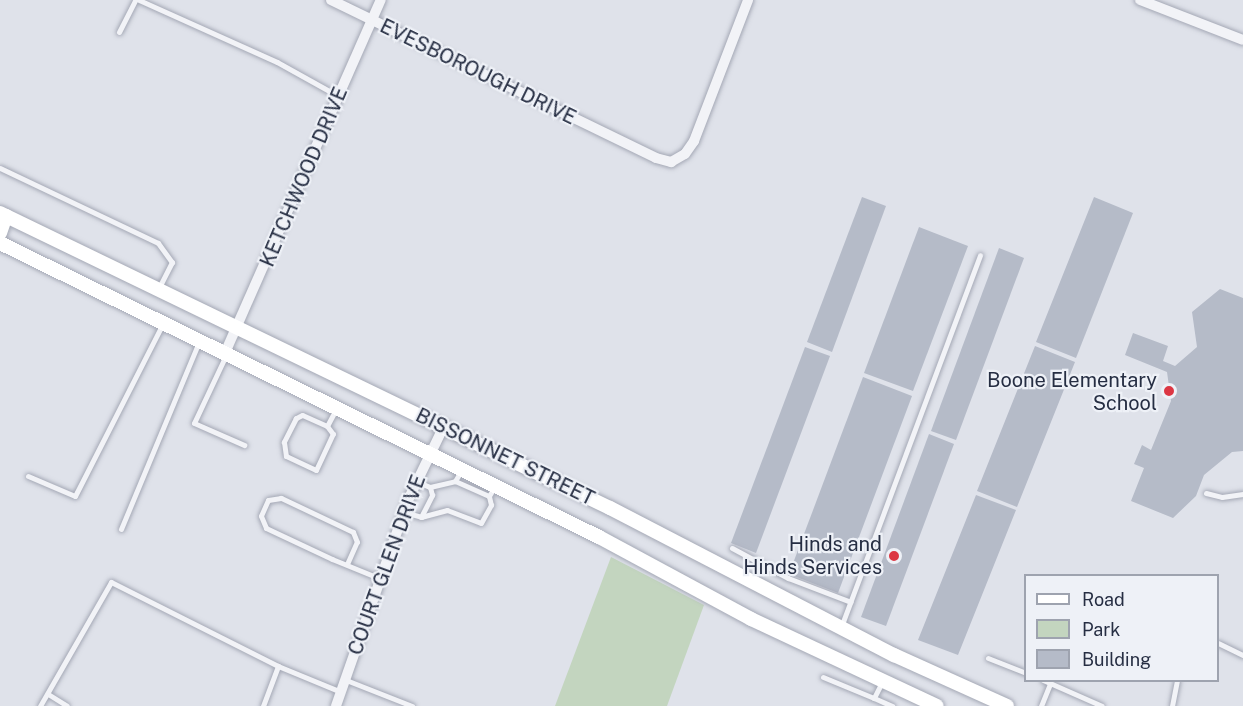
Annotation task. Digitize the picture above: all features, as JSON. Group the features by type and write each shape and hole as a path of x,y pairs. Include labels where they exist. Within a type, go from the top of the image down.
{"main road":[{"name":"BISSONNET STREET","path":"3,214 610,508 841,628 1007,706"},
{"path":"0,233 3,214"},
{"name":"BISSONNET STREET","path":"0,243 429,452 459,475 751,619 937,706"}],"street":[{"name":"EVESBOROUGH DRIVE","path":"331,0 593,128 656,158 671,162 685,154 694,141 748,0"},
{"name":"KETCHWOOD DRIVE","path":"226,353 381,0"},
{"path":"1140,0 1243,40"},
{"name":"COURT GLEN DRIVE","path":"336,706 404,512 429,452 443,428"}],"lane":[{"path":"119,32 137,0 277,62 338,96"},
{"path":"0,168 158,243 172,262 158,291"},
{"path":"841,628 980,255"},
{"path":"28,476 75,496 163,324"},
{"path":"121,529 200,341"},
{"path":"226,353 194,423 244,445"},
{"path":"327,426 337,407"},
{"path":"302,415 327,426 333,434 316,470 286,456 284,442 296,418 302,415"},
{"path":"416,481 430,487 459,475"},
{"path":"422,517 432,495 430,487"},
{"path":"404,512 422,517 447,510 481,524 491,505 492,491"},
{"path":"1206,493 1222,497 1243,494"},
{"path":"347,564 357,542 352,532 280,498 268,500 261,516 266,528 347,564 381,579"},
{"path":"732,548 788,578 851,602"},
{"path":"40,706 111,582 278,666 341,692"},
{"path":"1219,643 1243,655"},
{"path":"988,658 1024,672"},
{"path":"263,706 278,666"},
{"path":"824,677 892,706"},
{"path":"346,680 412,706"},
{"path":"874,698 883,681"},
{"path":"1172,706 1177,682"},
{"path":"1041,706 1054,684 1102,706"},
{"path":"48,694 67,706"}],"green space":[{"path":"611,557 704,605 667,706 555,706"}],"building":[{"path":"862,197 886,206 832,352 807,342"},
{"path":"1094,197 1133,213 1076,358 1036,342"},
{"path":"919,227 968,246 913,391 864,373"},
{"path":"999,248 1024,258 956,440 931,431"},
{"path":"1220,289 1243,298 1243,451 1232,452 1204,475 1196,496 1173,518 1131,501 1144,468 1134,464 1142,445 1151,450 1171,401 1167,372 1125,355 1133,333 1168,346 1163,361 1175,366 1197,347 1192,312"},
{"path":"1035,346 1075,362 1017,507 977,491"},
{"path":"805,347 830,356 756,553 731,543"},
{"path":"863,377 912,396 838,593 789,574"},
{"path":"929,434 954,444 886,626 861,617"},
{"path":"976,495 1016,510 958,655 918,640"}],"place":[{"name":"Boone Elementary School","path":"1169,391"},
{"name":"Hinds and Hinds Services","path":"894,556"}]}
